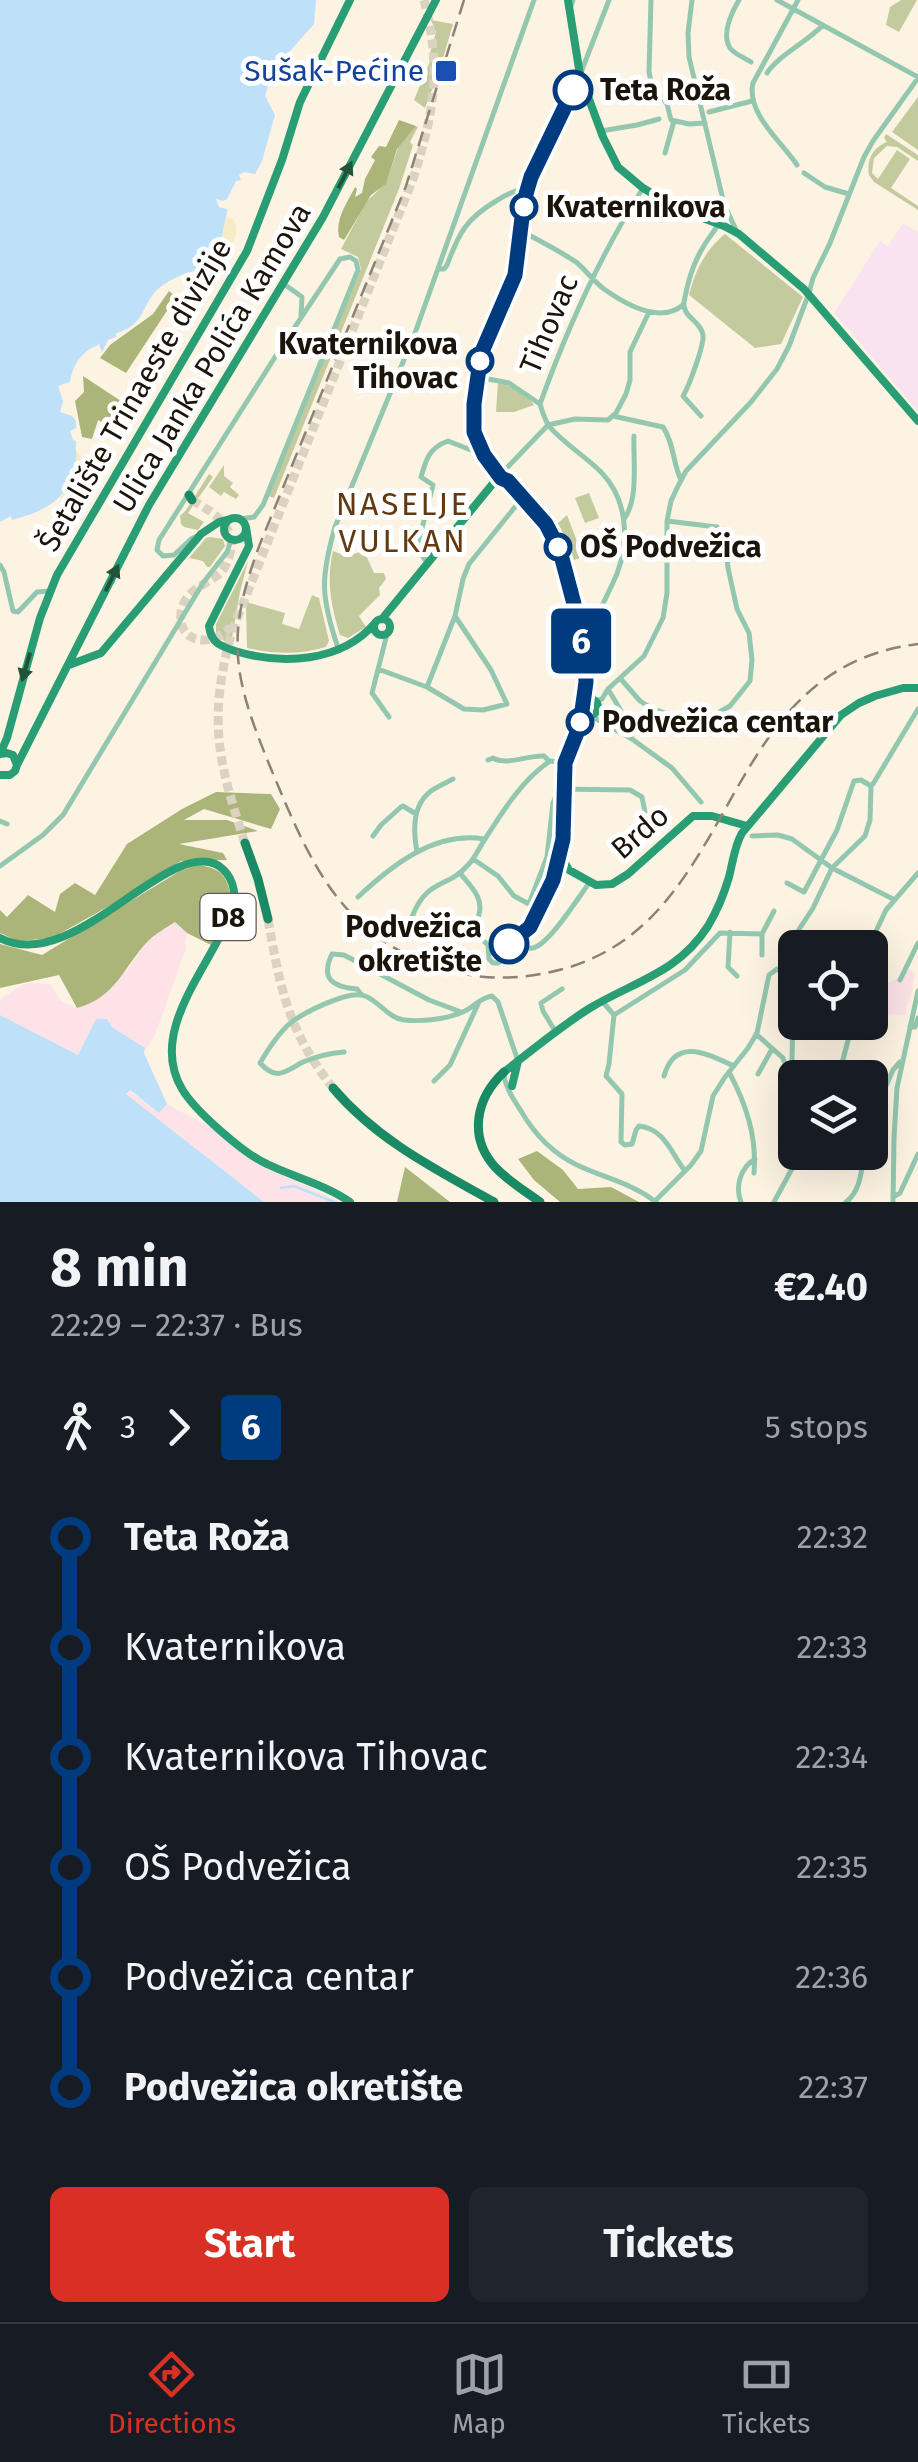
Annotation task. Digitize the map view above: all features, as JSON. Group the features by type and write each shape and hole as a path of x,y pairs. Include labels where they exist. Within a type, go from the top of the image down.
{"highway":[{"path":"245,844 268,919"},
{"path":"504,1072 488,1090 479,1112 480,1138 492,1163 537,1202"},
{"path":"333,1088 369,1125 412,1156 494,1202"},
{"path":"488,1090 510,1088"}],"main road":[{"name":"Šetalište Trinaeste divizije","path":"3,754 50,591 64,559 247,252 300,102 350,0"},
{"name":"Ulica Janka Polića Kamova","path":"18,765 149,505 323,217 436,0"},
{"path":"571,3 580,75 618,168 676,208 739,234 809,293 918,421"},
{"path":"243,523 250,541 248,550 209,626 211,636 216,643 244,654 294,660 328,652 381,629 393,607 495,481 500,477 508,481 546,524 560,551 587,685 585,714 591,716"},
{"path":"69,666 99,656 200,537 219,522 230,519 243,523"},
{"path":"230,519 224,528 232,539"},
{"path":"232,539 242,537 243,523"},
{"path":"200,537 214,534 243,542 248,550"},
{"path":"76,650 90,659"},
{"path":"504,1072 602,1001 656,976 689,950 716,911 739,838 840,715 875,696 918,688"},
{"path":"580,725 596,711 588,703"},
{"path":"566,866 562,858 565,763 588,703"},
{"name":"Ulica Janka Polića Kamova","path":"3,754 19,750 29,740"},
{"path":"2,777 13,774 18,765 16,758 3,754"},
{"name":"Brdo","path":"566,866 602,886 620,880 687,820 712,816 747,826"},
{"path":"727,820 734,837 734,852"},
{"name":"D8","path":"0,938 20,945 48,943 186,863 207,861 224,871 233,885 233,906 185,1000 174,1033 174,1072 201,1112 256,1159 350,1202"},
{"path":"510,1088 518,1061"}],"street":[{"path":"338,648 324,603 323,582 335,527 410,346 534,0"},
{"path":"465,447 473,445 475,435 474,404 484,346 515,275 527,188 610,0"},
{"path":"651,0 648,72 653,88 674,122 704,123"},
{"path":"692,0 688,51 724,204 739,234"},
{"path":"738,0 728,26 728,40 733,51 750,62"},
{"path":"587,685 598,694 608,689 644,656 663,618 671,501 699,457 777,368 873,141 918,78 777,0"},
{"path":"797,166 757,113 752,100 753,83 798,0"},
{"path":"767,73 823,26"},
{"path":"709,112 752,100"},
{"path":"601,130 659,119"},
{"path":"665,153 674,122"},
{"path":"804,173 825,188 849,194"},
{"path":"438,269 447,265 461,230 472,216 510,193 527,188"},
{"name":"Tihovac","path":"624,519 608,479 548,425 540,404 604,253 643,188"},
{"path":"701,416 684,396 703,335 683,305 693,269 719,224 724,204"},
{"path":"700,218 706,226 706,243"},
{"path":"521,231 558,250 601,288 649,312 672,312 683,305"},
{"path":"200,537 191,539 174,555 163,556 158,550 159,540 191,497 230,427 340,259 354,258 358,270 352,288 263,506 243,523"},
{"path":"794,281 813,278"},
{"path":"284,284 300,294 300,319"},
{"path":"475,435 500,477 548,425 568,420 608,420 626,394 630,352 649,312"},
{"path":"478,377 509,382 540,404"},
{"path":"613,416 663,427 681,480"},
{"path":"578,627 595,618 624,556 624,519 633,486 634,436"},
{"path":"428,564 418,549 434,485 421,477 428,453 448,441 484,455"},
{"path":"427,687 469,564 523,497"},
{"path":"620,678 645,705 684,718 716,714 730,706 750,682 749,633 737,609 726,536 716,527 668,521"},
{"path":"0,866 64,814 232,539"},
{"name":"Šetalište Trinaeste divizije","path":"0,565 12,611 18,612 37,592 50,591"},
{"path":"378,669 427,687 464,708 483,710 508,704 454,616"},
{"path":"381,629 372,693 389,716"},
{"path":"588,703 602,699 608,689"},
{"path":"608,689 632,738"},
{"path":"799,930 832,868 866,834 872,786 918,709"},
{"path":"591,716 632,738 672,768 701,802"},
{"path":"488,760 501,762 537,755 565,763"},
{"path":"549,761 516,795 460,873 428,891 412,917 414,921 446,923 474,933 488,944 490,962 498,963 508,956 516,958 553,880 562,851"},
{"path":"417,852 416,814 420,803 429,792 453,779"},
{"path":"787,883 804,892 837,830 854,781 872,786"},
{"path":"473,858 498,876 514,896 530,904 548,852 557,791 630,790 642,796 645,812"},
{"path":"373,836 401,807 416,814"},
{"path":"752,836 785,836 832,868 893,900"},
{"path":"358,897 388,869 417,852 448,841 484,840"},
{"path":"553,880 566,866"},
{"path":"460,873 480,902 474,933"},
{"path":"876,930 893,900 918,873"},
{"path":"524,947 540,944 590,882"},
{"path":"762,955 762,934 774,911"},
{"path":"508,956 506,946 530,927"},
{"path":"730,932 728,967 737,976"},
{"path":"614,1015 685,970 720,933 762,934"},
{"path":"900,980 918,942"},
{"path":"462,1012 429,1000 344,955 332,954 327,966 331,981 337,986 357,989 402,1020 446,1018 462,1012 478,1001 492,996 498,1002 518,1061"},
{"path":"504,1072 522,1114 556,1152 656,1201 701,1151 710,1103 756,1034 770,975 778,970"},
{"path":"555,1032 541,1003 562,989"},
{"path":"893,1200 894,1126 902,1060 918,990"},
{"path":"344,1052 303,1062 284,1074 270,1072 260,1063 289,1024 344,996 361,994"},
{"path":"434,1081 450,1065 478,1001"},
{"path":"602,1001 614,1015 606,1076 622,1094 623,1144 633,1143 641,1125 655,1130 685,1172"},
{"path":"910,1026 916,1026 918,1018"},
{"path":"756,1034 783,1060"},
{"path":"758,1074 772,1048"},
{"path":"664,1076 672,1057 682,1052 716,1057 732,1069 754,1140 754,1173"},
{"path":"888,1081 902,1060"},
{"path":"893,1200 900,1194 918,1154"},
{"path":"740,1202 738,1183 747,1164 754,1159"},
{"path":"774,1202 791,1170"},
{"path":"846,1202 857,1188 861,1170"}],"shaded area":[{"path":"903,223 918,232 918,411 834,313 880,241 888,246"},
{"path":"175,922 187,933 187,946 155,1035 143,1053 107,1019 78,1055 0,1015 0,999 26,983 50,984 61,1001 77,1008 126,972 148,940"},
{"path":"909,969 915,973 905,1015 888,1014 888,983 897,978 902,980"},
{"path":"129,1090 159,1113 167,1104 222,1134 255,1162 340,1202 264,1202 126,1094"}],"green space":[{"path":"901,0 917,0 899,32 886,25 890,7"},
{"path":"431,20 453,24 425,108 414,100 431,59 436,32"},
{"path":"918,97 918,150 892,132"},
{"path":"399,120 416,126 397,149 386,184 371,195 344,240 338,230 342,211 355,187 355,197 362,193 375,160 371,157 379,146 386,147"},
{"path":"416,126 399,189 274,498 268,496 361,269 358,257 341,249 366,202 386,183 399,145"},
{"path":"886,134 918,155 918,161 897,147 887,146 874,158 872,173 878,179 897,150 910,159 891,188 918,206 918,210 869,175 870,159 887,142"},
{"path":"725,234 803,297 781,344 755,348 689,295 702,262"},
{"path":"169,291 176,297 126,373 100,358 110,345 153,314"},
{"path":"83,376 136,411 122,433 98,420 92,439 82,437 75,401 84,392"},
{"path":"498,382 523,394 534,405 514,412 496,412"},
{"path":"224,465 224,476 239,495 236,499 224,492 221,496 209,487"},
{"path":"209,474 213,477 188,513 204,522 198,530 184,527 180,516"},
{"path":"589,493 599,518 585,523 575,498"},
{"path":"567,515 583,557 571,561 556,525"},
{"path":"210,537 223,539 225,546 207,567 203,561 189,558"},
{"path":"333,551 346,556 364,551 374,573 384,573 386,579 379,588 380,595 359,616 366,627 348,638 340,635 332,603"},
{"path":"248,561 231,643 216,632 216,624"},
{"path":"312,595 319,598 329,641 326,647 287,653 247,648 246,602 285,613 282,624 299,629"},
{"path":"216,792 271,794 280,809 271,829 204,809 184,820 227,820 258,831 179,844 223,853 227,860 181,861 52,938 18,941 0,933 0,910 7,917 28,895 55,912 60,894 75,883 95,895 127,844"},
{"path":"197,865 222,874 232,899 211,945 175,922 148,941 101,997 77,1008 59,975 0,988 0,944 42,955 180,871"},
{"path":"537,1151 563,1170 578,1189 611,1187 639,1202 560,1202 534,1180 518,1159"},
{"path":"405,1167 450,1202 397,1202"}],"sand":[{"path":"227,216 236,224 231,251 234,253 225,265 217,266 216,264"},
{"path":"76,450 85,462 74,492 66,500 60,497 66,489"}],"water":[{"path":"0,0 316,0 314,24 273,70 265,96 275,115 262,161 255,174 239,175 241,180 236,181 227,199 216,199 227,212 216,264 163,285 133,325 116,333 102,352 98,342 79,359 70,382 58,386 63,401 60,412 76,421 76,428 70,431 76,441 72,477 61,495 44,508 0,522"},
{"path":"0,1015 78,1055 96,1019 107,1019 113,1028 145,1048 167,1104 159,1113 130,1090 126,1094 264,1202 0,1202"}],"waterway":[{"path":"281,1188 294,1186 334,1202"}],"tunnel":[{"path":"245,843 219,739 225,662 232,631 413,179 433,91 433,48 424,0"},
{"path":"192,500 221,520 231,543 223,570 186,599 182,626 193,638 202,640 222,635 231,627"},
{"path":"268,919 288,1008 306,1047 333,1088"}],"railway":[{"path":"464,0 406,186 260,544 238,631 238,656 247,705 299,833 333,892 355,918 381,939 413,957 451,971 507,978 563,969 622,942 666,901 701,851 764,745 802,698 852,663 918,644"}],"bus line":[{"name":"6","path":"509,944 530,927 562,851 563,772 580,725 586,672 560,551 540,517 484,455 474,432 474,404 481,354 515,275 527,188 573,90"}],"place":[{"name":"Sušak-Pećine","path":"446,71"},
{"name":"Teta Roža","path":"573,90"},
{"name":"Kvaternikova","path":"524,207"},
{"name":"Kvaternikova Tihovac","path":"480,361"},
{"name":"OŠ Podvežica","path":"558,547"},
{"name":"Podvežica centar","path":"580,722"},
{"name":"Podvežica okretište","path":"509,944"}],"district":[{"name":"NASELJE VULKAN","path":"403,522"}]}
